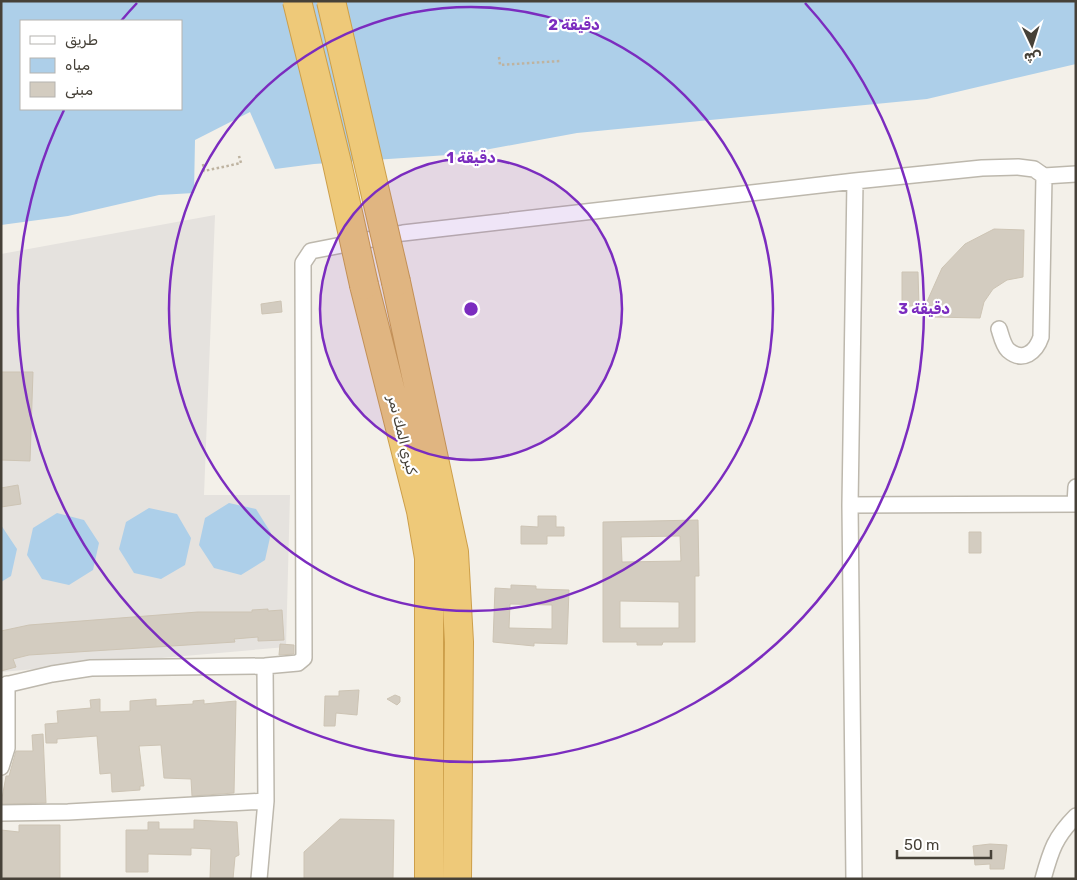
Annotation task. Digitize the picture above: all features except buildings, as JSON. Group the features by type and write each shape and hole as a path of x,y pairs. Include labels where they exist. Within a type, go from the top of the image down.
{"highway":[{"name":"كبري المك نمر","path":"297,1 337,163 364,286 421,511 429,558 429,879"},
{"name":"كبري المك نمر","path":"331,1 448,515 455,561 458,642 456,879"}],"street":[{"path":"1,767 7,748 4,685 52,674 91,668 265,666 298,663 304,658 303,263 311,251 402,233 982,168 1034,168 1044,176 1076,174"},
{"path":"999,329 1007,350 1018,355 1029,354 1038,348 1041,337 1044,176"},
{"path":"854,879 850,505 855,181"},
{"path":"850,505 1075,504 1076,486"},
{"path":"259,879 266,801 265,666"},
{"path":"1,813 77,812 266,801"},
{"path":"1043,879 1049,856 1059,833 1076,816"}],"path":[{"path":"499,57 500,65 560,60"},
{"path":"203,164 204,171 241,164 239,156"}],"shaded area":[{"path":"215,215 204,495 290,495 286,647 1,672 1,254"}],"water":[{"path":"1,1 1076,1 1076,64 927,99 577,133 463,154 314,164 275,169 250,112 195,140 194,193 159,195 68,216 1,225"},
{"path":"229,503 256,509 271,533 265,560 241,575 214,568 199,545 205,518"},
{"path":"149,508 177,514 191,538 185,565 161,579 134,573 119,549 126,522"},
{"path":"57,513 84,520 99,543 93,570 69,585 42,579 27,555 33,528"},
{"path":"1,525 17,549 11,576 1,582"}]}
